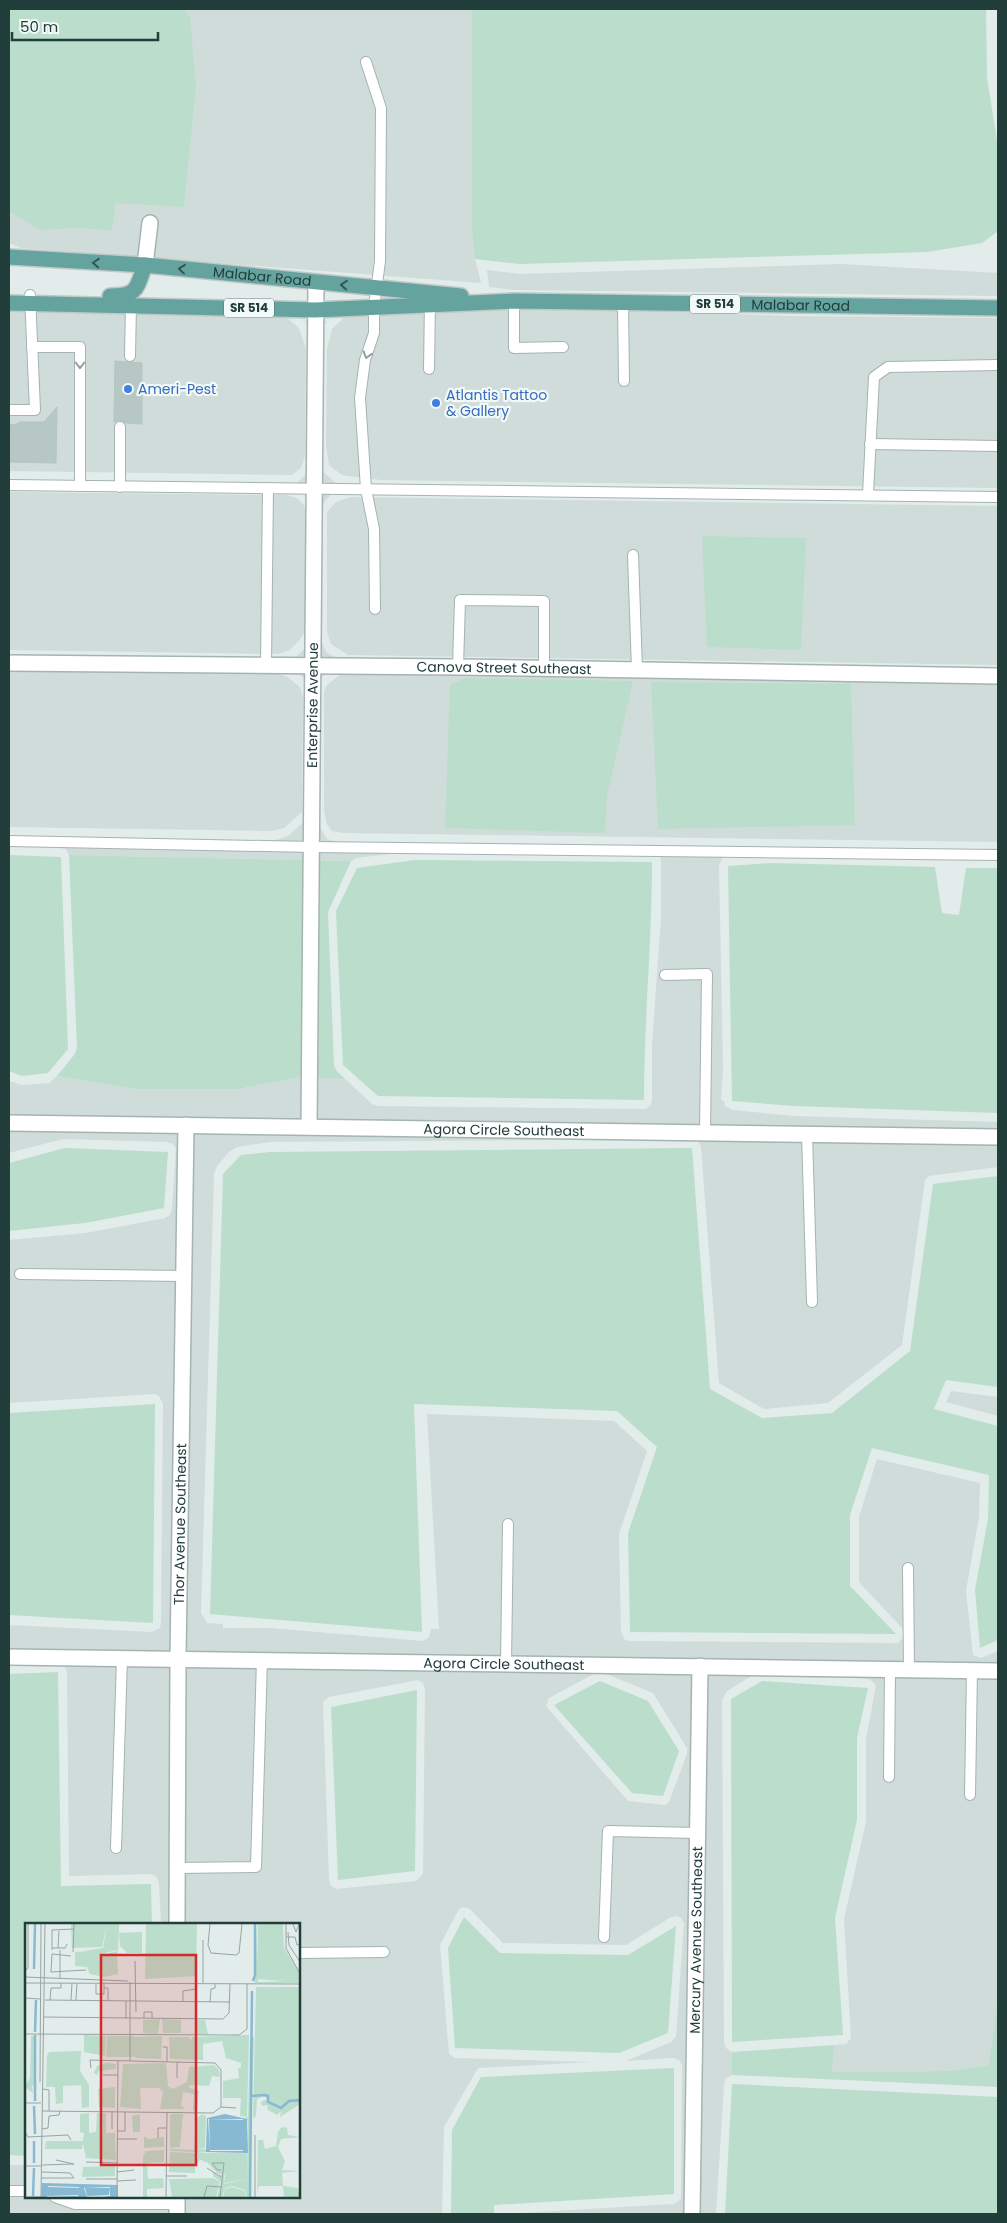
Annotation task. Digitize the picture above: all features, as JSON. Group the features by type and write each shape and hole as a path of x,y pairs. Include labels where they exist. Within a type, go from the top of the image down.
{"main road":[{"name":"Malabar Road","path":"9,257 145,266 378,288 430,299"},
{"path":"9,295 31,299 126,296 135,290 145,266"},
{"name":"Malabar Road","path":"9,303 31,299 131,305 315,310 374,307 430,299 998,308"}],"street":[{"path":"145,266 150,223"},
{"name":"Enterprise Avenue","path":"309,1127 312,847 311,665 315,489 316,282"},
{"name":"Canova Street Southeast","path":"9,663 458,666 998,676"},
{"name":"Agora Circle Southeast","path":"9,1123 998,1137"},
{"name":"Thor Avenue Southeast","path":"177,1923 178,1658 186,1125"},
{"name":"Agora Circle Southeast","path":"9,1657 998,1671"},
{"name":"Mercury Avenue Southeast","path":"692,2214 700,1666"}],"lane":[{"path":"366,62 381,108 380,261 378,288 374,307 374,333 365,360 360,398 366,489 374,529 375,609"},
{"path":"9,410 35,410 31,299"},
{"path":"429,369 430,299"},
{"path":"514,301 514,348 563,348"},
{"path":"623,303 624,381"},
{"path":"130,356 131,305"},
{"path":"32,347 80,346 80,486"},
{"path":"868,494 874,376 888,366 998,365"},
{"path":"120,427 120,487"},
{"path":"870,444 998,446"},
{"path":"9,485 998,497"},
{"path":"266,665 268,488"},
{"path":"633,555 637,670"},
{"path":"458,666 460,600 544,601 544,669"},
{"path":"9,841 312,847 998,855"},
{"path":"664,975 707,974 705,1133"},
{"path":"807,1134 812,1302"},
{"path":"20,1274 184,1276"},
{"path":"506,1663 508,1524"},
{"path":"908,1568 909,1670"},
{"path":"116,1848 122,1658"},
{"path":"178,1868 256,1867 262,1660"},
{"path":"889,1777 890,1669"},
{"path":"970,1796 972,1670"},
{"path":"604,1936 608,1831 698,1833"},
{"path":"300,1953 384,1952"},
{"path":"9,2191 25,2191"},
{"path":"58,2198 75,2204 177,2205"}],"shaded area":[{"path":"183,9 472,9 472,231 475,259 481,283 21,248 9,243 9,213 78,228 112,231 116,203 190,17"},
{"path":"841,264 998,273 998,296 515,290 489,287 487,270 520,274"},
{"path":"526,308 796,316 998,318 998,488 381,480 342,475 329,465 326,446 327,348 332,329 346,316"},
{"path":"9,311 281,313 299,328 306,349 305,456 301,468 292,475 9,471"},
{"path":"305,321 327,321 323,327 319,348 318,445 321,466 323,472 337,484 355,487 332,493 321,506 319,512 319,636 326,652 347,664 337,666 322,677 315,692 315,812 319,826 327,839 343,843 998,852 998,857 772,854 727,856 722,858 719,866 723,1069 721,1100 724,1101 725,1106 732,1110 794,1116 998,1122 998,1167 929,1176 925,1180 902,1345 828,1403 764,1409 719,1383 701,1147 695,1139 270,1142 237,1147 229,1152 217,1166 214,1174 201,1613 207,1623 223,1624 223,1628 271,1628 422,1641 429,1638 431,1629 439,1629 427,1414 614,1421 647,1451 619,1534 621,1632 625,1640 630,1641 898,1643 904,1637 903,1629 859,1582 859,1517 877,1459 980,1483 979,1517 966,1591 973,1655 981,1658 998,1651 998,2000 990,2065 949,2071 831,2072 834,2045 846,2044 851,2038 844,1919 866,1822 866,1739 876,1685 869,1679 758,1672 727,1691 722,1700 724,2042 726,2048 732,2052 732,2075 726,2078 724,2084 716,2214 503,2214 674,2204 681,2199 682,2065 679,2060 673,2058 626,2061 671,2042 676,2037 684,1923 677,1916 671,1917 626,1945 503,1943 470,1909 463,1907 459,1909 440,1945 449,2054 455,2058 592,2062 478,2068 444,2127 442,2214 9,2214 9,2165 25,2165 25,2198 300,2198 300,1923 161,1923 159,1883 156,1876 151,1874 69,1876 67,1672 61,1663 9,1664 9,1625 152,1632 160,1628 163,1404 159,1396 154,1394 9,1403 9,1240 86,1233 165,1218 170,1215 172,1209 176,1149 173,1144 167,1142 63,1139 9,1153 9,1081 22,1085 49,1083 57,1076 135,1089 238,1089 300,1077 345,1079 372,1104 378,1106 646,1109 651,1105 652,1100 652,1044 661,919 661,862 660,856 655,853 415,851 356,858 351,861 69,855 66,849 61,848 9,845 9,837 273,841 288,836 308,818 310,811 311,695 309,684 291,668 273,663 295,658 307,646 312,635 315,513 311,500 301,489 287,485 112,483 292,485 307,473 313,456 315,349","holes":["599,1671 653,1693 687,1748 687,1754 669,1802 665,1805 628,1801 546,1706 549,1698","418,1680 423,1683 425,1690 423,1874 416,1881 336,1889 331,1886 329,1880 323,1702 329,1697"]},
{"path":"9,492 287,495 297,498 304,505 306,512 305,631 290,650 278,654 9,650"},
{"path":"351,497 998,506 998,665 348,655 331,644 327,632 327,512 336,502"},
{"path":"9,669 270,672 286,676 300,687 303,697 302,812 284,828 273,831 9,827"},
{"path":"356,673 998,683 998,842 343,833 332,831 327,824 324,811 324,692 327,685 340,675"},
{"path":"951,1391 998,1397 998,1416 946,1402"}],"green space":[{"path":"9,9 183,9 190,17 196,87 184,207 116,203 112,231 78,228 40,230 14,214 9,213"},
{"path":"472,9 986,9 987,78 998,146 998,231 982,243 927,252 520,264 475,259 472,231"},
{"path":"702,536 806,538 801,650 707,647"},
{"path":"465,678 633,681 607,796 605,833 445,828 450,685"},
{"path":"651,682 851,684 855,825 658,829"},
{"path":"9,855 61,857 68,1049 48,1073 22,1076 9,1071"},
{"path":"69,855 351,861 328,912 334,1065 336,1070 345,1079 300,1077 238,1089 135,1089 57,1076 74,1055 77,1048"},
{"path":"415,860 652,862 644,1100 378,1096 343,1065 336,911 357,868"},
{"path":"772,863 935,867 942,913 959,915 966,868 998,868 998,1113 795,1106 732,1101 728,866"},
{"path":"65,1148 168,1152 164,1208 85,1223 9,1231 9,1163"},
{"path":"692,1148 710,1389 762,1418 832,1413 910,1351 933,1184 998,1176 998,1387 946,1380 934,1409 998,1426 998,1640 980,1648 975,1590 988,1519 989,1475 872,1448 850,1515 850,1586 896,1634 630,1632 628,1533 657,1447 617,1411 414,1404 422,1632 210,1614 223,1174 241,1155 270,1152"},
{"path":"155,1404 153,1623 9,1615 9,1413"},
{"path":"58,1672 61,1886 151,1884 152,1923 25,1923 25,2156 9,2155 9,1674"},
{"path":"600,1681 648,1701 679,1751 663,1796 632,1793 554,1705"},
{"path":"762,1681 868,1688 857,1738 857,1820 835,1918 843,2035 732,2042 731,1699"},
{"path":"417,1690 415,1871 338,1880 331,1707"},
{"path":"464,1917 500,1953 628,1955 676,1926 668,2033 619,2053 455,2048 448,1948"},
{"path":"998,2000 998,2087 732,2075 732,2052 834,2045 832,2072 949,2071 989,2065"},
{"path":"674,2068 674,2194 494,2205 494,2214 451,2214 452,2130 481,2077"},
{"path":"732,2084 998,2097 998,2214 725,2214"}],"building":[{"path":"115,361 142,363 142,424 126,423 120,420 114,422"},
{"path":"57,407 56,463 9,462 9,424 44,422"}],"place":[{"name":"Ameri-Pest","path":"128,389"},
{"name":"Atlantis Tattoo & Gallery","path":"436,403"}]}
